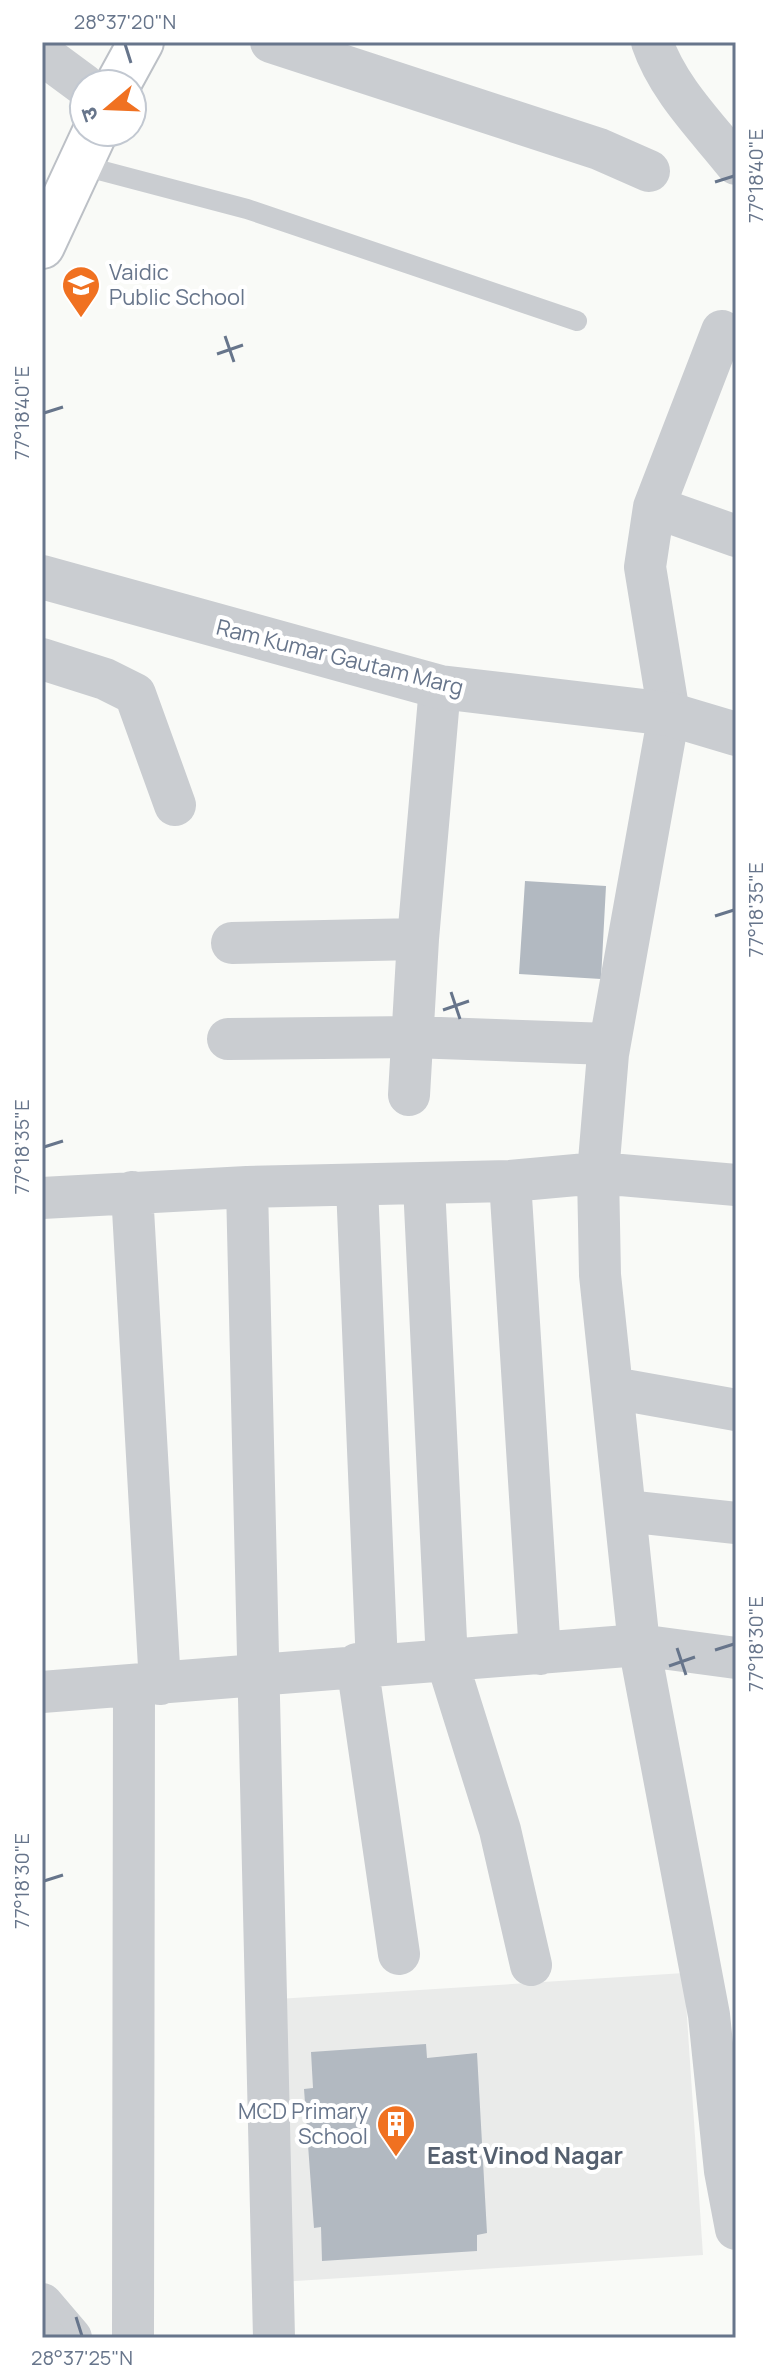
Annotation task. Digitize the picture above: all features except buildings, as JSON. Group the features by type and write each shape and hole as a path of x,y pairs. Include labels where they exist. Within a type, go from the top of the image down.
{"main road":[{"path":"127,68 141,42"},
{"path":"42,246 87,148"}],"street":[{"path":"271,42 599,149 649,171"},
{"path":"652,42 659,64 736,164"},
{"path":"42,54 68,73"},
{"path":"722,331 654,507 645,567 669,714 609,1044 598,1173 600,1275 639,1645 709,2015 736,2229"},
{"path":"654,507 736,536"},
{"name":"Ram Kumar Gautam Marg","path":"42,577 440,687 669,714 736,734"},
{"path":"42,659 105,679 135,694 175,805"},
{"path":"409,1095 418,939 440,687"},
{"path":"232,943 418,939"},
{"path":"228,1039 412,1037 609,1044"},
{"path":"42,1198 247,1187 424,1185 598,1173 736,1185"},
{"path":"510,1181 540,1654"},
{"path":"424,1185 447,1661 500,1830 531,1965"},
{"path":"357,1186 367,1665 399,1954"},
{"path":"247,1187 274,2338"},
{"path":"132,1192 147,1685 133,2338"},
{"path":"613,1388 736,1410"},
{"path":"626,1511 736,1523"},
{"path":"42,1692 639,1645 736,1658"},
{"path":"42,2304 71,2338"}],"lane":[{"path":"87,148 247,209 577,321"}],"shaded area":[{"path":"684,1973 703,2255 280,2282 262,2000"}],"place":[{"name":"Vaidic Public School","path":"81,319"},
{"name":"MCD Primary School","path":"396,2158"}],"district":[{"name":"East Vinod Nagar","path":"525,2154"}]}
